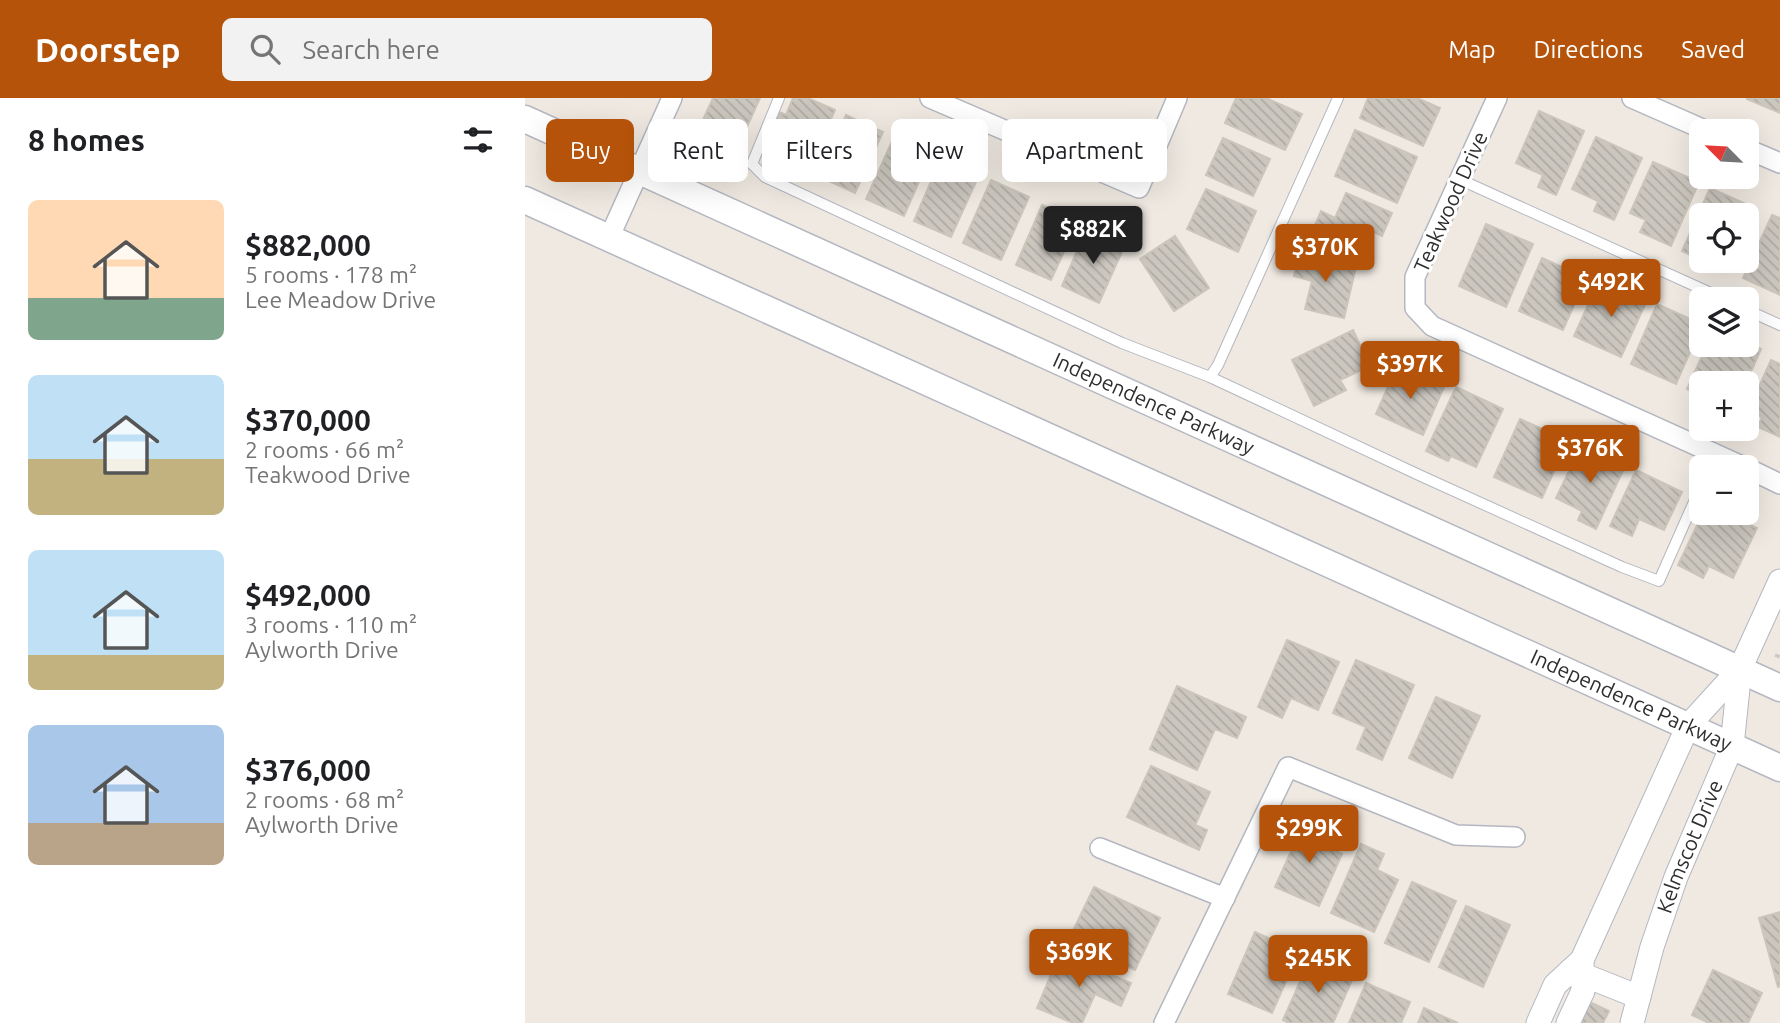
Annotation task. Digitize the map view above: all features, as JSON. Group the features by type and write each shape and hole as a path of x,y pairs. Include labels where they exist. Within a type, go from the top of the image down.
{"main road":[{"name":"Independence Parkway","path":"525,119 1780,688"},
{"name":"Independence Parkway","path":"525,200 1780,768"}],"street":[{"path":"609,238 672,98"},
{"path":"930,98 1139,188 1177,98"},
{"name":"Teakwood Drive","path":"1497,98 1415,278 1415,308 1432,326 1710,455"},
{"path":"1632,98 1689,123"},
{"path":"1759,154 1780,163"},
{"path":"1759,474 1780,484"},
{"name":"Kelmscot Drive","path":"1632,1023 1652,947 1677,877 1732,746 1740,670 1780,581"},
{"name":"Kelmscot Drive","path":"1538,1023 1555,985 1579,969 1688,726 1740,670"},
{"path":"1171,1021 1224,898 1288,767 1456,835 1515,837"},
{"path":"1100,848 1224,898"},
{"path":"1579,969 1639,997"},
{"name":"Kelmscot Drive","path":"1568,1023 1583,991 1579,969"}],"lane":[{"path":"779,98 752,164 765,177 1122,343 1210,377 1419,475 1622,567 1659,581 1689,513"},
{"path":"1210,377 1338,98"},
{"path":"1461,180 1697,287"},
{"path":"1759,315 1780,325"}],"building":[{"path":"713,98 760,98 748,125 748,119 703,119"},
{"path":"793,98 808,98 835,110 831,119 773,119 777,111 786,115"},
{"path":"1236,98 1266,98 1302,114 1285,150 1225,123"},
{"path":"1368,98 1417,98 1440,108 1423,146 1360,118"},
{"path":"1747,98 1780,98 1780,113 1747,99"},
{"path":"1539,111 1584,131 1556,195 1538,187 1543,175 1516,163"},
{"path":"877,129 883,132 877,145"},
{"path":"1355,130 1417,157 1397,203 1335,176"},
{"path":"1596,137 1642,158 1614,220 1594,211 1598,201 1572,189"},
{"path":"1223,138 1270,159 1253,196 1206,175"},
{"path":"891,144 891,182 919,182 904,216 866,199 874,182 877,182 877,175"},
{"path":"1653,162 1689,178 1689,189 1696,189 1671,246 1640,232 1646,220 1630,213"},
{"path":"991,180 1029,197 1001,260 963,243"},
{"path":"831,182 860,182 855,193"},
{"path":"931,182 976,182 951,237 914,221"},
{"path":"1206,189 1256,211 1238,252 1187,229"},
{"path":"1710,189 1712,189 1744,203 1703,203"},
{"path":"1346,193 1392,213 1382,236 1372,231 1362,255 1312,232 1321,211 1335,218"},
{"path":"1042,205 1078,221 1051,280 1016,265"},
{"path":"1772,215 1780,218 1780,295 1743,278 1745,273 1759,273 1759,243"},
{"path":"1486,224 1533,244 1506,307 1459,286"},
{"path":"1086,230 1124,247 1099,303 1062,286"},
{"path":"1689,235 1689,254 1682,251"},
{"path":"1175,236 1209,288 1174,311 1140,259"},
{"path":"1300,249 1322,254 1320,263 1355,271 1344,318 1305,309 1312,281 1294,276"},
{"path":"1542,258 1566,269 1570,260 1590,269 1563,330 1519,311"},
{"path":"1597,285 1618,294 1621,286 1648,298 1621,357 1574,336"},
{"path":"1657,304 1689,319 1689,354 1676,384 1631,364"},
{"path":"1353,330 1370,366 1340,380 1346,390 1314,406 1292,360"},
{"path":"1702,357 1757,357 1751,371 1695,371"},
{"path":"1771,360 1780,364 1780,437 1759,427 1762,417 1759,416 1759,387"},
{"path":"1397,366 1444,387 1423,435 1376,414"},
{"path":"1456,387 1503,409 1476,467 1451,456 1448,461 1426,451"},
{"path":"1520,419 1568,440 1542,498 1494,477"},
{"path":"1581,446 1625,466 1596,529 1578,520 1582,511 1556,498"},
{"path":"1636,470 1682,492 1664,530 1639,519 1632,536 1610,526"},
{"path":"1697,525 1751,525 1757,528 1733,578 1709,566 1703,578 1678,565"},
{"path":"1287,640 1339,662 1318,710 1291,698 1282,718 1258,707"},
{"path":"1356,660 1414,685 1382,760 1357,749 1366,727 1333,713"},
{"path":"1177,686 1246,717 1237,738 1215,729 1197,770 1150,749"},
{"path":"1436,697 1480,716 1452,778 1409,758"},
{"path":"1151,766 1210,792 1195,825 1207,830 1199,850 1127,817"},
{"path":"1306,818 1329,828 1322,844 1342,854 1319,906 1275,887"},
{"path":"1361,844 1384,854 1377,870 1398,880 1374,932 1331,913"},
{"path":"1412,882 1456,901 1429,962 1385,943"},
{"path":"1094,887 1160,918 1135,970 1069,939"},
{"path":"1466,906 1510,925 1483,987 1439,967"},
{"path":"1780,912 1780,986 1778,987 1759,918"},
{"path":"1255,932 1299,952 1272,1013 1228,994"},
{"path":"1060,953 1131,983 1121,1006 1095,994 1082,1023 1073,1023 1037,1008"},
{"path":"1310,959 1353,978 1333,1023 1289,1023 1283,1020"},
{"path":"1713,970 1762,993 1748,1023 1709,1023 1692,1015"},
{"path":"1366,983 1410,1002 1401,1023 1349,1023"},
{"path":"1583,999 1609,1011 1603,1023 1574,1023"},
{"path":"1424,1008 1458,1023 1418,1023"}]}
